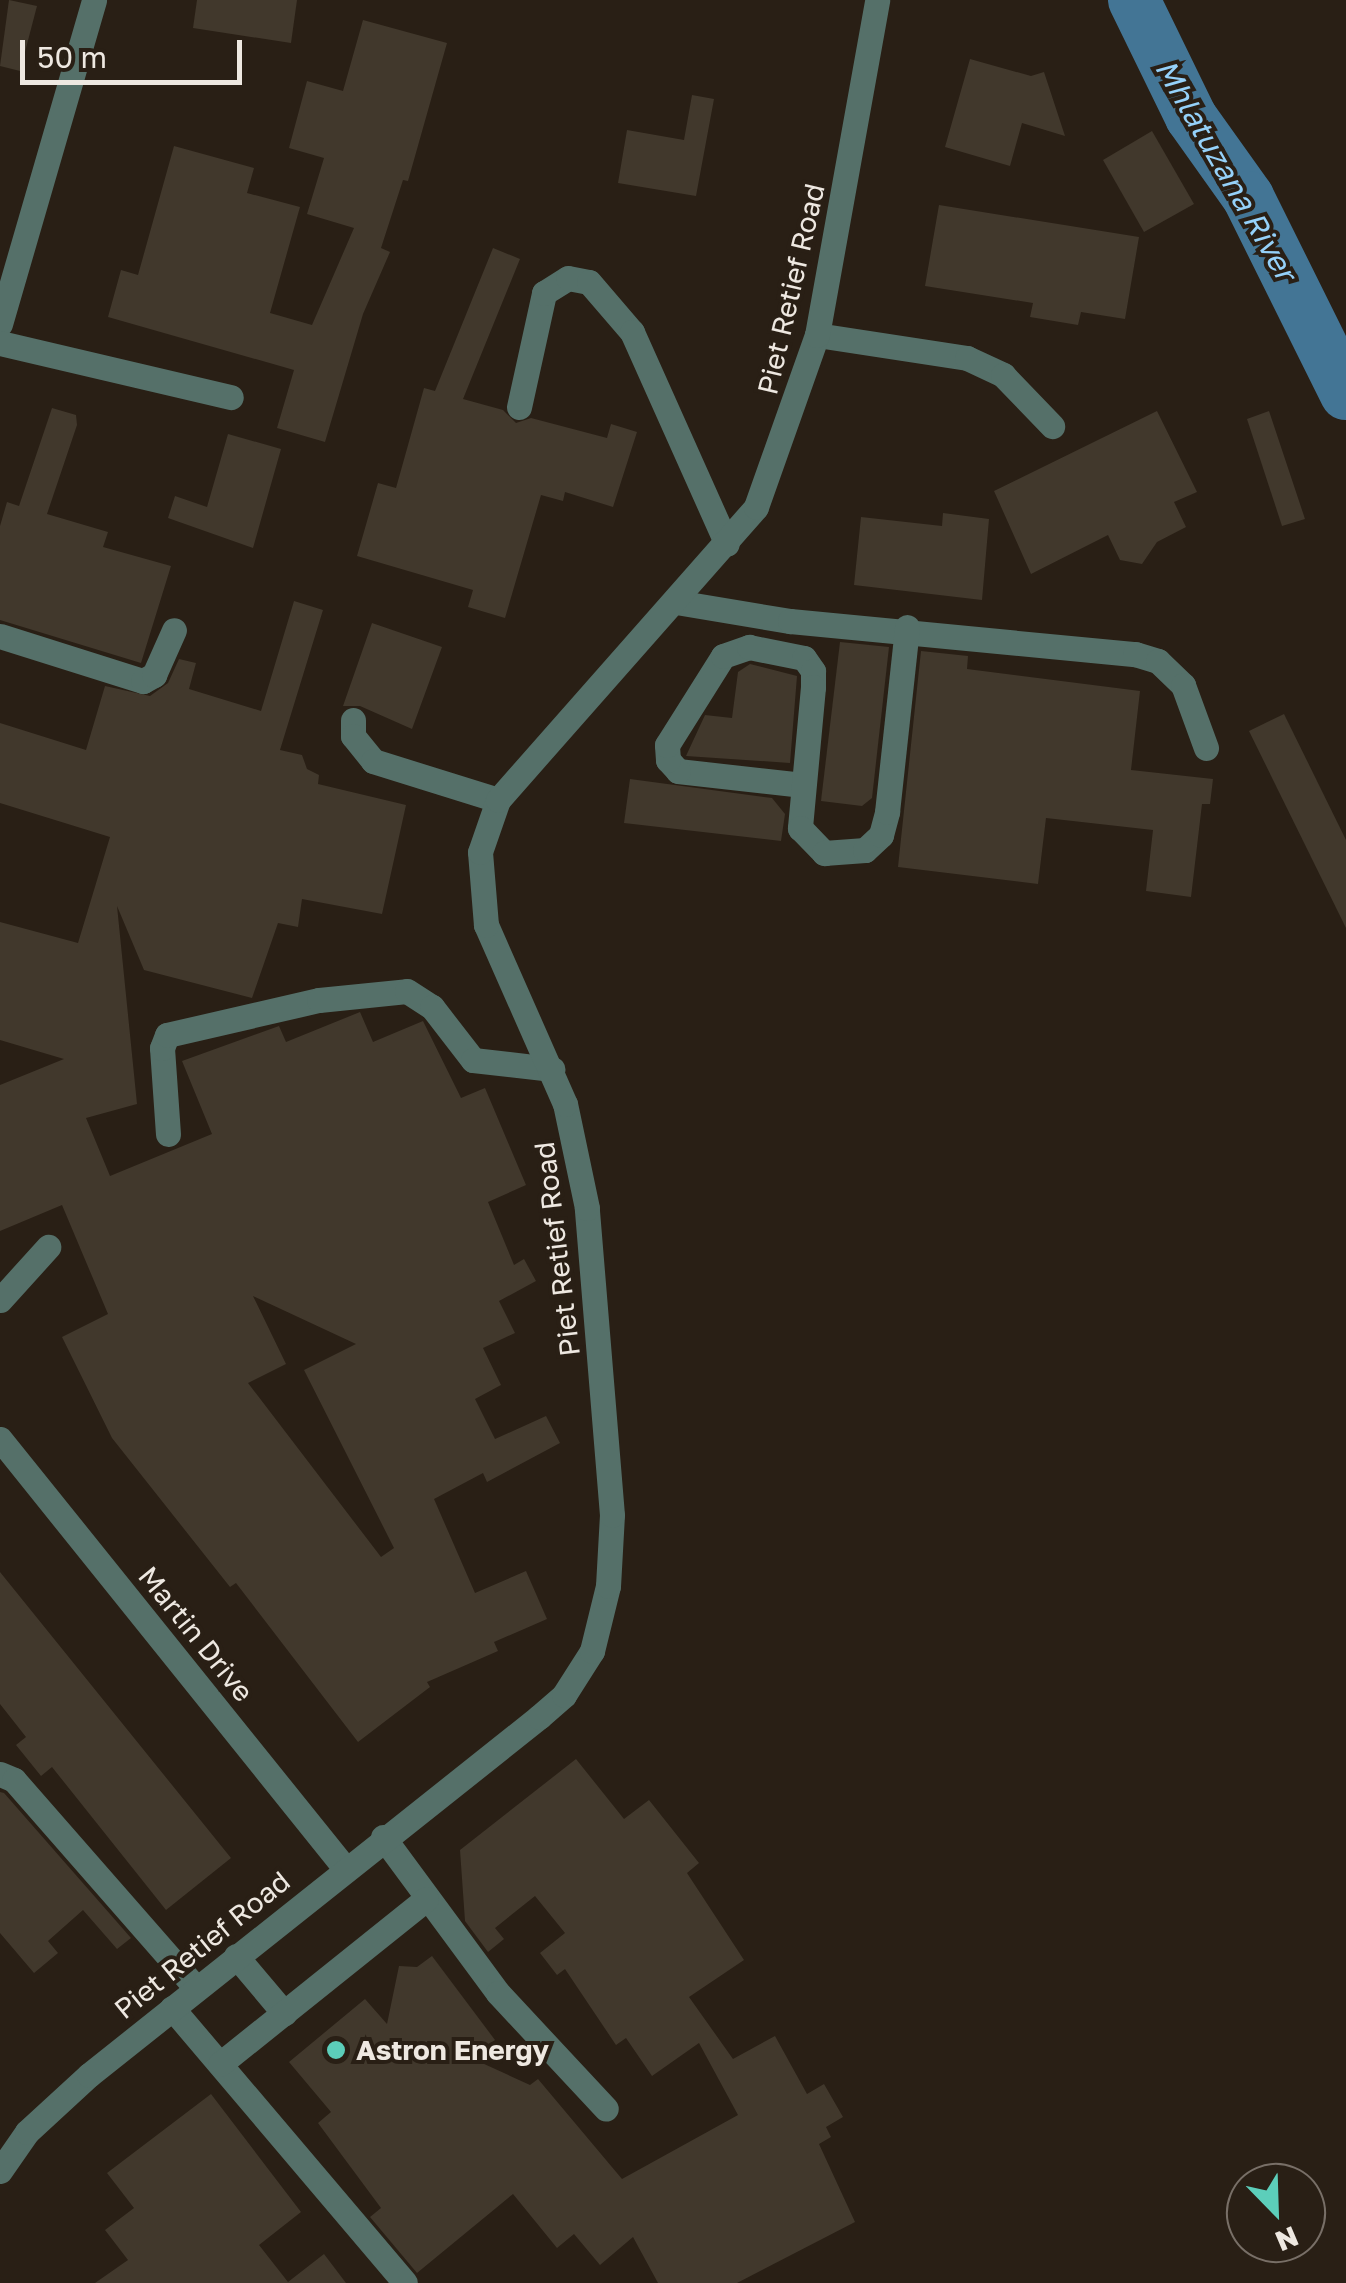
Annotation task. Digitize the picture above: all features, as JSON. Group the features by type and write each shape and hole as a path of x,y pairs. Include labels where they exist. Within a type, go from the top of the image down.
{"street":[{"path":"0,324 94,0"},
{"name":"Piet Retief Road","path":"0,2171 47,2112 344,1867 564,1694 592,1652 602,1620 612,1515 607,1411 576,1135 552,1069 499,959 481,904 480,852 498,800 756,507 816,335 878,0"},
{"path":"519,407 544,293 568,278 590,282 632,332 727,544"},
{"path":"816,335 967,358 1002,375 1052,426"},
{"path":"0,343 231,397"},
{"path":"676,602 753,616 1080,644 1158,661 1183,686 1206,748"},
{"path":"750,647 753,616"},
{"path":"803,785 678,770 668,760 667,745 723,656 750,647 804,658 813,672 800,828 812,848 840,853 876,843 887,812 907,627"},
{"path":"0,636 143,681 154,675 174,630"},
{"path":"352,720 353,736 373,761 498,800"},
{"path":"168,1134 162,1048 167,1035 319,1000 407,990 432,1007 473,1060 552,1069"},
{"path":"0,1300 48,1247"},
{"name":"Martin Drive","path":"0,1438 344,1867"},
{"path":"0,1774 14,1780 196,1988"},
{"path":"384,1837 498,1994 606,2109"},
{"path":"220,2064 426,1899"},
{"path":"236,1956 284,2013"},
{"path":"172,2008 404,2283"}],"building":[{"path":"9,0 37,6 20,71 0,66"},
{"path":"197,0 297,0 291,43 193,28"},
{"path":"363,20 447,43 408,181 403,180 381,248 390,252 363,314 325,442 277,428 294,370 108,317 121,270 138,275 174,146 254,168 247,193 300,207 270,313 312,325 354,228 307,214 324,158 289,148 307,81 343,91"},
{"path":"970,59 1031,76 1044,72 1065,136 1022,123 1010,166 945,147"},
{"path":"692,95 714,99 696,196 618,183 627,130 684,140"},
{"path":"1152,131 1194,204 1144,232 1103,160"},
{"path":"939,205 1139,237 1125,319 1081,312 1078,325 1030,317 1033,303 925,286"},
{"path":"493,248 520,259 463,399 503,410 516,423 531,418 607,438 611,424 637,432 613,507 565,492 563,501 541,495 505,618 468,607 473,590 357,556 378,483 396,488 424,388 435,391"},
{"path":"52,408 76,415 77,425 47,514 108,532 103,547 171,566 141,663 0,620 0,526 7,502 19,506"},
{"path":"1157,411 1197,492 1174,502 1186,527 1157,542 1142,564 1120,560 1108,535 1031,574 994,491"},
{"path":"1269,411 1305,519 1282,526 1247,419"},
{"path":"228,434 281,449 253,548 168,518 175,496 207,507"},
{"path":"943,513 989,519 982,600 854,585 861,517 942,526"},
{"path":"294,601 323,610 280,750 302,755 307,769 319,775 318,784 406,805 382,914 302,899 298,927 278,923 252,998 144,970 117,906 137,1104 86,1118 110,1176 212,1134 182,1061 279,1026 286,1042 360,1012 373,1042 423,1021 461,1098 485,1088 526,1185 488,1202 514,1265 524,1259 536,1281 499,1301 515,1333 483,1348 501,1385 475,1399 495,1439 546,1416 560,1443 487,1482 483,1473 434,1499 475,1593 526,1571 547,1619 494,1642 498,1651 427,1682 430,1687 358,1742 236,1583 230,1587 112,1438 62,1337 108,1314 62,1205 0,1231 0,1085 64,1059 0,1040 0,922 78,943 110,837 0,803 0,723 86,750 105,686 150,696 168,683 179,659 196,663 189,689 261,711","holes":["253,1296 356,1344 304,1370 394,1548 381,1557 248,1383 286,1364"]},
{"path":"372,623 442,647 412,729 360,706 343,706"},
{"path":"840,642 889,647 872,798 862,806 821,801"},
{"path":"921,651 968,656 967,669 1140,691 1131,770 1213,779 1210,804 1202,804 1191,897 1146,891 1153,830 1046,818 1038,884 898,867"},
{"path":"750,664 797,676 790,763 686,756 705,715 732,718 738,672"},
{"path":"1284,714 1346,840 1346,928 1249,731"},
{"path":"630,779 772,798 785,814 781,841 624,823"},
{"path":"0,1572 231,1858 166,1910 52,1767 41,1776 16,1745 26,1737 0,1704"},
{"path":"576,1759 624,1819 649,1800 699,1863 687,1873 744,1960 689,1997 733,2059 775,2036 807,2094 824,2084 843,2117 826,2127 831,2137 819,2144 855,2222 737,2283 658,2283 633,2237 600,2265 574,2234 557,2248 513,2194 417,2273 370,2217 381,2208 318,2123 331,2112 289,2062 365,1999 387,2024 399,1966 417,1967 432,1956 495,2040 471,2058 530,2085 538,2079 622,2179 738,2115 699,2043 652,2076 626,2038 616,2045 565,1969 557,1975 540,1953 565,1933 535,1896 495,1928 504,1939 488,1952 465,1921 460,1850"},
{"path":"0,1792 131,1938 117,1949 83,1910 48,1941 58,1953 34,1973 0,1933"},
{"path":"211,2094 301,2212 259,2245 288,2282 324,2254 346,2283 95,2283 128,2260 105,2230 134,2208 107,2173"}],"waterway":[{"name":"Mhlatuzana River","path":"1134,0 1191,117 1248,197 1346,394"}],"place":[{"name":"Astron Energy","path":"336,2050"}]}
